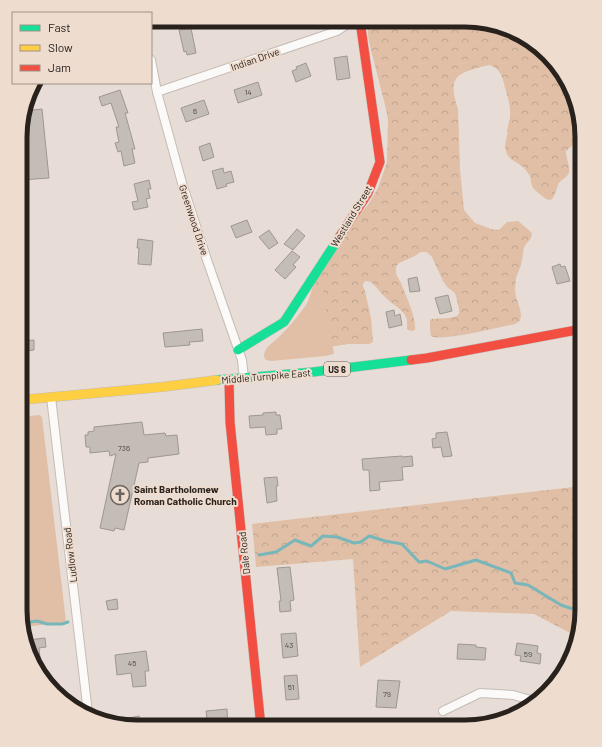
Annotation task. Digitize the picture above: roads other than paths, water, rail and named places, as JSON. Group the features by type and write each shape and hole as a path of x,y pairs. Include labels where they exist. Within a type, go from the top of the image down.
{"street":[{"name":"Indian Drive","path":"157,92 337,31 343,27"},
{"name":"Westland Street","path":"238,350 284,322 368,193 380,162 361,27"},
{"name":"Greenwood Drive","path":"152,65 157,92 182,183 242,360 244,378"},
{"name":"Middle Turnpike East","path":"27,400 313,372 427,358 575,330"},
{"name":"Dale Road","path":"229,379 230,422 260,720"},
{"name":"Ludlow Road","path":"51,398 87,709"},
{"path":"443,711 480,693 513,695 529,700"}],"waterway":[{"path":"259,555 276,552 295,540 311,546 323,536 337,537 354,543 361,542 369,536 402,544 419,562 427,561 445,569 476,560 511,573 515,583 528,585 561,605 575,610"},
{"path":"28,622 37,621 47,624 62,624 68,622"}],"place":[{"name":"Saint Bartholomew Roman Catholic Church","path":"120,495"}]}
